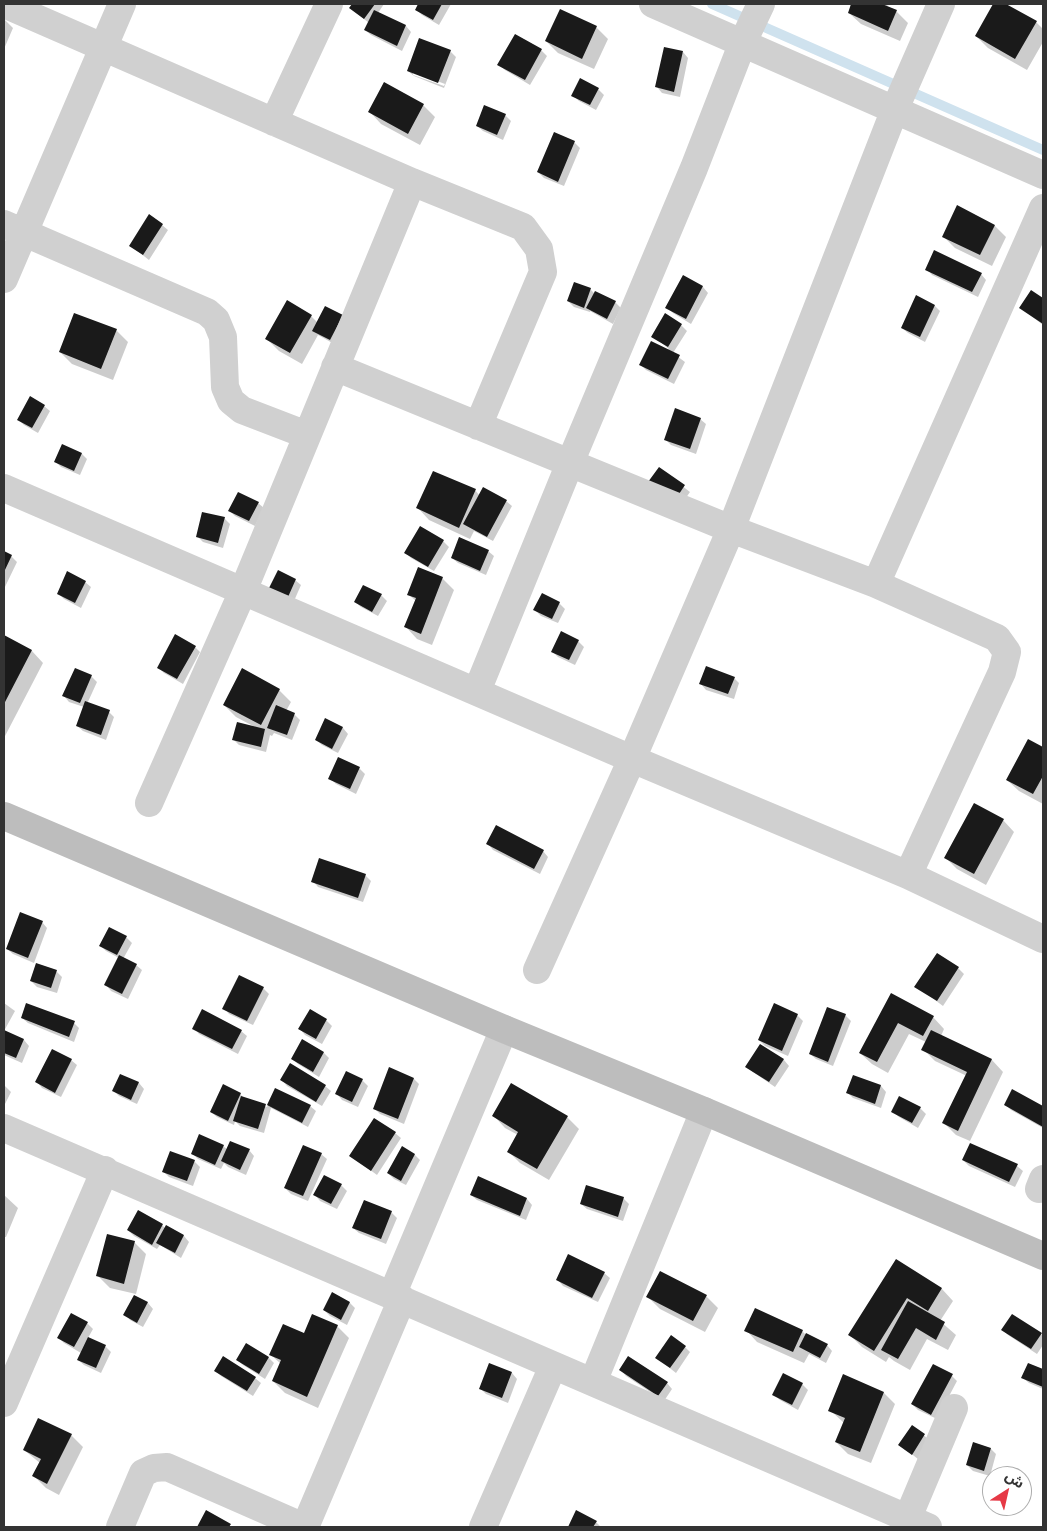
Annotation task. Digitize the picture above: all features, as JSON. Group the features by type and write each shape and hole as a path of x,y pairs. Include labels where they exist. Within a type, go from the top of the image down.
{"main road":[{"path":"4,816 1043,1256"}],"street":[{"path":"4,4 412,182 523,227 539,249 543,272 478,426"},
{"path":"4,279 14,229 122,4"},
{"path":"274,122 329,4"},
{"path":"653,4 1043,175"},
{"path":"476,692 690,177 743,42 761,4"},
{"path":"537,970 632,759 731,528 895,109 941,4"},
{"path":"149,802 243,590 412,182"},
{"path":"876,584 1043,208"},
{"path":"14,229 207,312 216,320 223,337 225,388 231,401 242,410 307,434"},
{"path":"335,367 731,528 876,584 997,638 1007,652 1002,672 908,875"},
{"path":"4,488 632,759 908,875 1043,939"},
{"path":"120,1527 143,1473 154,1468 167,1467 304,1527 504,1029"},
{"path":"593,1382 704,1111"},
{"path":"4,1128 593,1382 914,1524 954,1408"},
{"path":"4,1400 105,1170"},
{"path":"483,1527 553,1366"}],"building":[{"path":"352,4 375,4 364,19 349,8"},
{"path":"418,4 442,4 433,20 415,10"},
{"path":"851,4 882,4 897,10 888,31 848,13"},
{"path":"993,4 1006,4 1037,21 1015,59 975,36"},
{"path":"560,9 597,26 582,59 545,41"},
{"path":"374,10 406,25 397,46 364,30"},
{"path":"515,34 542,49 525,80 497,65"},
{"path":"419,38 451,50 438,83 407,71"},
{"path":"664,47 683,51 674,92 655,87"},
{"path":"580,78 599,88 590,105 571,96"},
{"path":"384,82 424,104 408,134 368,112"},
{"path":"484,105 506,114 497,135 476,126"},
{"path":"554,132 575,141 558,182 537,172"},
{"path":"957,205 995,225 980,255 942,237"},
{"path":"149,214 163,224 143,255 129,246"},
{"path":"934,250 982,273 972,292 925,270"},
{"path":"683,275 703,286 686,319 665,308"},
{"path":"574,282 591,288 584,308 567,301"},
{"path":"1031,290 1043,298 1043,324 1019,308"},
{"path":"595,291 616,301 607,319 586,308"},
{"path":"916,295 935,305 920,337 901,328"},
{"path":"287,300 312,315 290,353 265,339"},
{"path":"325,306 343,315 330,340 312,331"},
{"path":"74,313 117,329 101,369 59,352"},
{"path":"665,313 682,324 668,347 651,337"},
{"path":"651,341 680,355 668,379 639,365"},
{"path":"30,396 45,405 32,428 17,420"},
{"path":"675,408 701,418 690,449 664,440"},
{"path":"62,444 82,453 74,471 54,462"},
{"path":"659,467 685,485 675,500 648,482"},
{"path":"433,471 476,489 459,528 416,508"},
{"path":"483,487 507,500 487,537 463,524"},
{"path":"238,492 259,502 249,521 228,511"},
{"path":"202,512 225,517 218,543 196,537"},
{"path":"420,526 444,540 428,567 404,553"},
{"path":"459,537 489,550 480,571 451,558"},
{"path":"4,551 12,555 4,572"},
{"path":"418,567 443,577 421,634 404,627 416,598 407,595"},
{"path":"278,570 296,579 288,597 269,588"},
{"path":"67,571 86,581 75,603 57,594"},
{"path":"363,585 382,594 372,612 354,602"},
{"path":"542,593 560,602 552,619 533,610"},
{"path":"561,631 579,640 569,660 551,652"},
{"path":"175,634 196,646 177,679 157,668"},
{"path":"4,635 32,650 4,704"},
{"path":"706,666 735,677 728,694 699,684"},
{"path":"75,668 92,675 80,703 62,696"},
{"path":"242,668 280,689 261,725 223,705"},
{"path":"85,701 110,710 101,735 76,726"},
{"path":"276,705 295,713 287,735 267,728"},
{"path":"325,718 343,727 332,749 315,740"},
{"path":"237,722 265,729 261,747 232,740"},
{"path":"1028,739 1043,747 1043,776 1033,794 1006,780"},
{"path":"338,757 360,767 350,789 328,779"},
{"path":"974,803 1004,819 974,874 944,858"},
{"path":"496,825 544,850 534,869 486,844"},
{"path":"319,858 366,874 358,898 311,882"},
{"path":"20,912 43,921 28,958 6,949"},
{"path":"109,927 127,936 117,955 99,946"},
{"path":"937,953 959,967 937,1001 914,987"},
{"path":"119,955 137,964 122,994 104,985"},
{"path":"36,963 57,970 51,988 30,981"},
{"path":"239,975 264,987 247,1021 222,1009"},
{"path":"891,993 934,1016 923,1036 898,1023 877,1062 859,1053"},
{"path":"26,1003 75,1021 69,1037 21,1018"},
{"path":"774,1003 798,1014 782,1051 758,1040"},
{"path":"827,1007 846,1014 828,1062 809,1054"},
{"path":"202,1009 242,1030 232,1049 192,1029"},
{"path":"310,1009 327,1019 316,1039 298,1029"},
{"path":"4,1030 24,1039 16,1058 4,1053"},
{"path":"931,1030 992,1059 958,1131 942,1123 967,1072 921,1050"},
{"path":"302,1039 324,1052 313,1072 291,1059"},
{"path":"760,1044 784,1059 769,1082 745,1067"},
{"path":"52,1049 72,1059 55,1093 35,1082"},
{"path":"290,1063 326,1085 316,1102 280,1080"},
{"path":"389,1067 414,1078 398,1119 373,1109"},
{"path":"346,1071 363,1079 352,1102 335,1094"},
{"path":"120,1074 139,1082 131,1100 112,1091"},
{"path":"853,1075 881,1085 875,1104 846,1093"},
{"path":"511,1083 568,1116 537,1169 507,1152 518,1132 492,1116"},
{"path":"223,1084 241,1093 228,1121 210,1112"},
{"path":"275,1088 311,1105 302,1123 267,1105"},
{"path":"1012,1089 1043,1106 1043,1127 1004,1105"},
{"path":"241,1096 266,1104 258,1129 233,1121"},
{"path":"899,1096 921,1107 912,1123 891,1112"},
{"path":"374,1118 396,1132 371,1171 349,1156"},
{"path":"199,1134 224,1145 215,1165 191,1154"},
{"path":"230,1141 250,1149 240,1170 221,1161"},
{"path":"970,1143 1018,1164 1009,1182 962,1160"},
{"path":"303,1145 322,1153 303,1196 284,1188"},
{"path":"402,1146 415,1154 401,1181 387,1173"},
{"path":"170,1151 195,1160 187,1181 162,1172"},
{"path":"324,1175 342,1184 331,1204 313,1195"},
{"path":"478,1176 527,1198 520,1216 470,1195"},
{"path":"586,1185 624,1197 618,1217 580,1204"},
{"path":"364,1200 392,1211 381,1239 352,1228"},
{"path":"138,1210 163,1224 152,1245 127,1230"},
{"path":"166,1225 184,1235 175,1253 156,1243"},
{"path":"107,1234 135,1241 124,1284 96,1276"},
{"path":"568,1254 605,1272 592,1298 556,1280"},
{"path":"896,1259 942,1288 928,1311 907,1298 874,1351 848,1335"},
{"path":"660,1271 707,1295 693,1321 646,1297"},
{"path":"332,1292 350,1302 341,1320 323,1310"},
{"path":"134,1295 148,1302 137,1323 123,1315"},
{"path":"908,1301 945,1322 936,1340 916,1328 898,1359 881,1350"},
{"path":"755,1308 803,1330 793,1352 744,1331"},
{"path":"71,1313 88,1322 74,1347 57,1338"},
{"path":"312,1314 338,1325 307,1397 272,1381 281,1360 269,1355 283,1324 304,1333"},
{"path":"1012,1314 1042,1333 1031,1349 1001,1330"},
{"path":"806,1333 828,1344 820,1358 799,1347"},
{"path":"671,1335 686,1346 670,1368 655,1358"},
{"path":"88,1337 106,1345 96,1368 77,1360"},
{"path":"246,1343 269,1357 259,1374 236,1360"},
{"path":"223,1356 256,1377 247,1391 214,1371"},
{"path":"628,1356 668,1382 658,1396 619,1370"},
{"path":"489,1363 512,1372 502,1398 479,1389"},
{"path":"1028,1363 1043,1369 1043,1387 1021,1378"},
{"path":"933,1364 953,1374 931,1415 911,1404"},
{"path":"783,1373 803,1383 792,1405 772,1395"},
{"path":"843,1374 884,1392 860,1452 835,1442 845,1418 828,1411"},
{"path":"38,1418 72,1434 47,1484 32,1476 41,1459 23,1450"},
{"path":"912,1425 925,1434 912,1455 898,1445"},
{"path":"973,1442 991,1448 986,1466 982,1466 982,1470 966,1465"},
{"path":"206,1510 231,1524 229,1527 197,1527"},
{"path":"576,1510 597,1521 593,1527 568,1527"}],"waterway":[{"path":"712,4 1043,150"}]}
